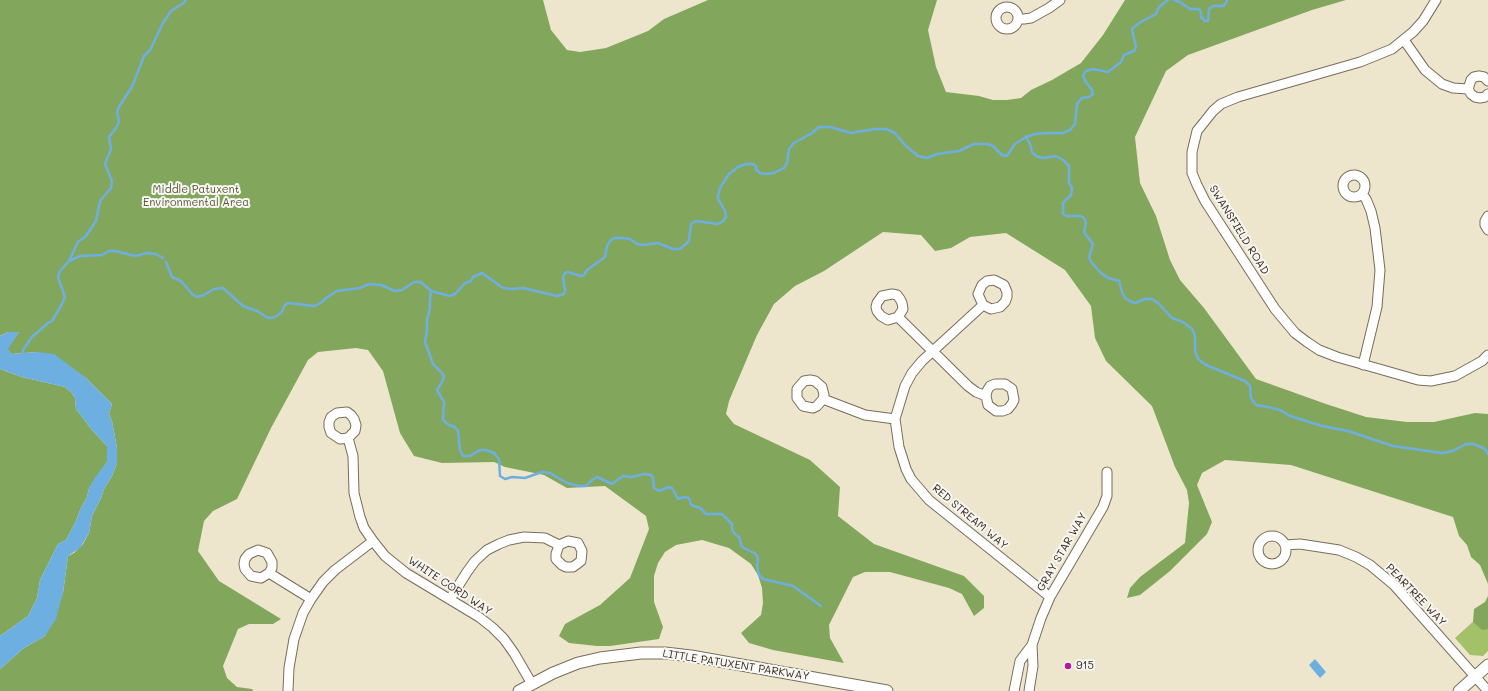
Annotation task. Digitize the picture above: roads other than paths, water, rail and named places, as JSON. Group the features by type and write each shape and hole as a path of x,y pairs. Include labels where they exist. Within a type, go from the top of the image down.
{"street":[{"path":"1018,19 1035,16 1060,0"},
{"name":"SWANSFIELD ROAD","path":"1436,0 1423,20 1404,40 1392,48 1360,62 1238,97 1212,110 1197,131 1192,152 1192,174 1205,201 1270,303 1295,333 1319,350 1337,357 1407,378 1431,381 1455,376 1482,361 1488,355"},
{"path":"1404,40 1425,70 1442,84 1453,88 1468,89"},
{"path":"1488,81 1484,77 1474,77 1468,85 1468,89 1475,98 1485,97 1488,94"},
{"path":"1362,194 1366,199 1374,223 1380,270 1377,307 1363,365"},
{"path":"1488,216 1485,220 1485,225 1488,230"},
{"name":"RED STREAM WAY","path":"983,305 922,361 912,373 905,386 895,419 896,436 902,459 911,479 920,491 929,500 1050,597"},
{"path":"898,317 968,386 976,392 986,396"},
{"path":"823,399 865,415 895,419"},
{"name":"WHITE CORD WAY","path":"348,438 353,456 354,493 356,504 364,528 372,541 385,556 406,573 479,617 493,628 504,639 514,653 532,684"},
{"name":"GRAY STAR WAY","path":"1014,691 1020,661 1032,645 1050,597 1103,507 1107,496 1107,472"},
{"path":"450,599 475,561 487,550 499,544 509,540 534,537 545,538 559,545"},
{"path":"288,691 288,668 294,639 302,613 323,582 334,570 372,541"},
{"name":"PEARTREE WAY","path":"1285,545 1300,544 1339,550 1356,556 1370,565 1394,585 1488,691"},
{"path":"269,573 311,599"},
{"name":"GRAY STAR WAY","path":"1029,691 1033,666 1032,645"},
{"name":"LITTLE PATUXENT PARKWAY","path":"519,691 553,673 578,663 600,658 641,653 665,653 714,660 887,691"},
{"path":"1459,691 1488,665"}],"water":[{"path":"8,332 19,332 8,349 12,354 37,352 54,354 86,378 112,404 109,414 112,421 117,448 117,463 92,516 89,533 80,548 68,556 63,593 56,619 45,636 24,648 0,669 0,636 28,616 37,598 40,580 58,544 66,540 87,497 89,488 107,462 107,446 92,430 76,409 75,398 71,392 65,387 22,377 0,369 0,336"},
{"path":"1315,659 1326,672 1320,678 1309,665"}],"waterway":[{"path":"23,355 23,350 32,337 52,321 62,304 65,297 58,277 60,271 69,261 78,242 86,236 96,221 100,201 111,188 112,181 105,164 111,149 109,137 119,122 117,112 120,105 132,87 144,56 150,50 163,23 171,11 185,2 185,0"},
{"path":"166,262 172,277 181,281 192,294 197,297 214,289 223,288 243,306 257,311 268,318 275,317 281,313 285,305 288,303 315,306 337,291 360,288 369,284 381,285 395,291 402,290 414,282 421,282 431,291 450,296 455,294 465,283 471,281 473,277 482,273 503,288 523,288 557,296 564,294 565,290 563,277 565,273 568,272 581,276 584,275 587,270 605,257 607,246 614,238 630,239 637,244 643,245 658,243 673,249 680,249 689,241 691,224 696,221 718,224 726,217 725,211 718,199 718,196 720,188 729,174 738,167 746,164 753,164 756,166 756,170 760,173 766,174 774,173 784,168 787,163 789,149 794,143 812,133 819,127 830,127 851,133 875,129 886,129 895,133 905,145 918,156 927,158 937,154 959,151 974,144 987,144 993,146 1002,155 1007,156 1015,144 1026,137 1035,134 1063,133 1070,130 1075,124 1077,104 1082,98 1089,97 1093,94 1083,75 1086,71 1093,69 1108,72 1121,62 1124,55 1134,51 1136,47 1132,29 1139,23 1156,14 1159,7 1168,0"},
{"path":"1174,0 1190,9 1199,9 1201,12 1201,17 1205,21 1208,21 1209,9 1213,6 1223,6 1227,0"},
{"path":"1026,137 1032,152 1036,156 1043,158 1056,156 1069,166 1069,183 1072,188 1071,195 1063,203 1063,214 1067,216 1081,216 1084,218 1086,223 1084,232 1093,244 1089,257 1091,262 1108,278 1119,281 1125,298 1135,303 1145,299 1152,299 1158,303 1172,318 1183,322 1192,329 1195,336 1195,350 1198,359 1206,365 1245,381 1250,386 1251,398 1256,405 1280,410 1290,416 1322,426 1348,431 1393,446 1442,453 1453,451 1466,444 1474,444 1485,449 1488,454"},
{"path":"69,261 80,256 102,255 109,251 135,256 147,253 156,254 163,258"},
{"path":"431,291 425,342 433,364 444,376 437,390 444,402 443,420 449,425 455,427 458,431 460,450 463,456 470,456 480,450 486,450 494,453 499,459 500,476 505,479 512,477 525,478 542,472 550,473 567,483 586,486 597,477 612,484 623,476 631,477 645,474 651,475 653,478 654,488 659,491 669,487 672,488 678,499 684,497 689,498 691,505 700,508 706,514 722,514 732,524 732,529 739,537 742,547 756,554 758,559 757,566 759,575 763,579 793,586 821,606"}],"place":[{"name":"915","path":"1068,666"}],"park label":[{"name":"Middle Patuxent Environmental Area","path":"196,196"}]}
